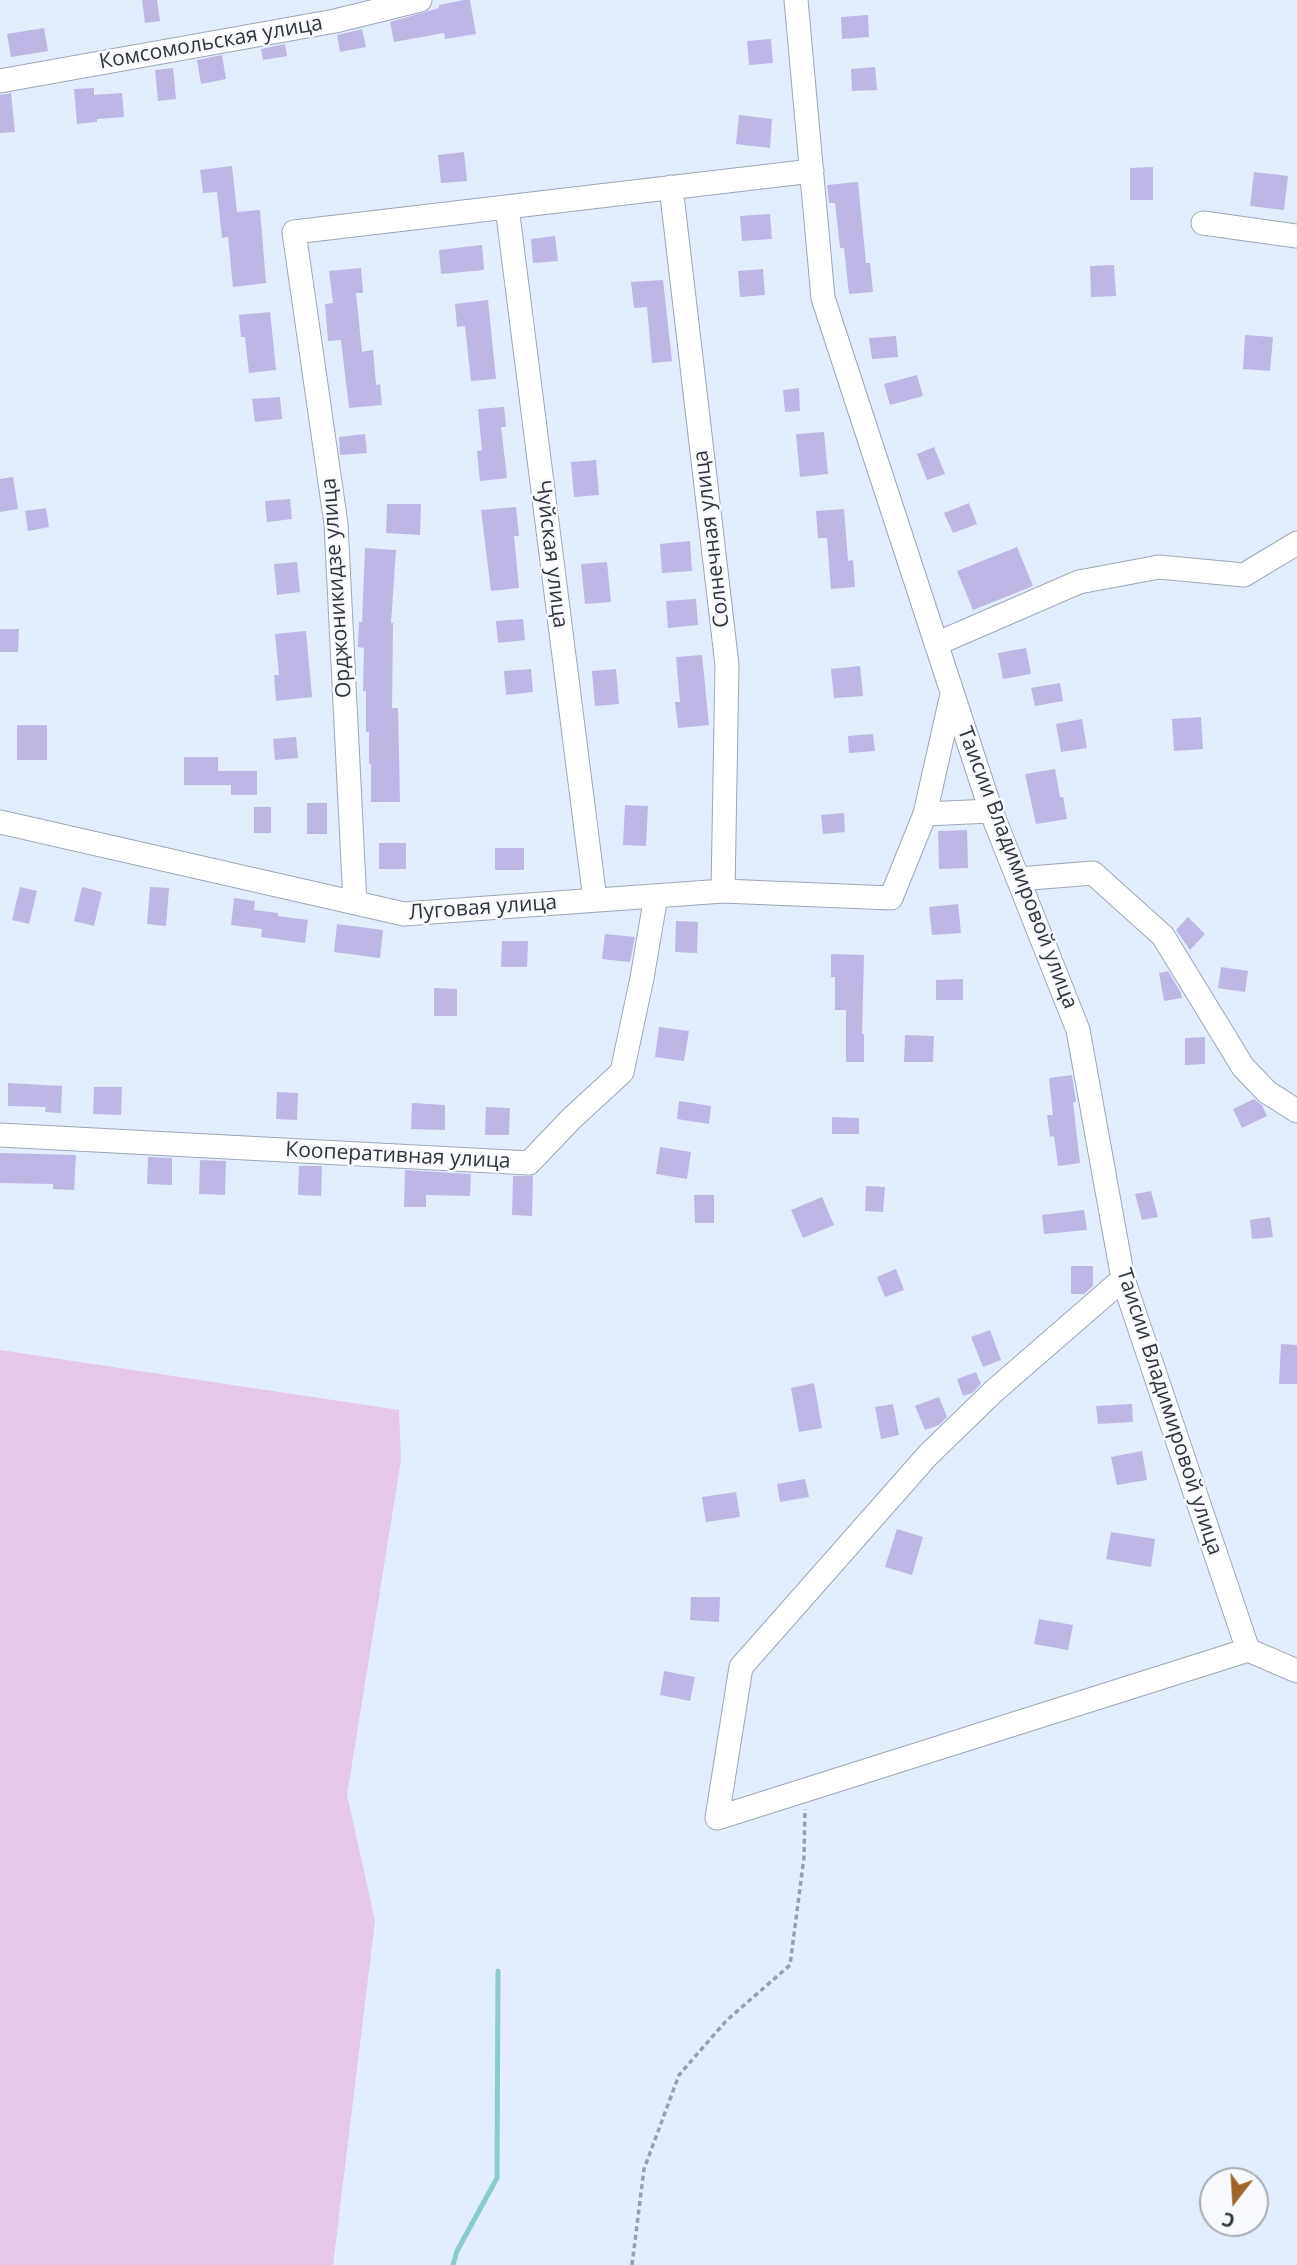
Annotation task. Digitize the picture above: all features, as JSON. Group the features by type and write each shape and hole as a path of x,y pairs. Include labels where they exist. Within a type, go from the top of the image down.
{"street":[{"name":"Комсомольская улица","path":"0,81 335,21 420,0"},
{"name":"Таисии Владимировой улица","path":"796,0 823,298 991,811 1078,1030 1123,1279 1248,1650"},
{"path":"508,207 812,171"},
{"name":"Солнечная улица","path":"671,187 727,665 723,891"},
{"name":"Орджоникидзе улица","path":"355,903 336,524 294,232 508,207"},
{"name":"Чуйская улица","path":"508,207 595,900"},
{"path":"1203,223 1297,236"},
{"path":"936,644 1079,582 1158,566 1244,575 1297,543"},
{"path":"952,694 925,814 991,811"},
{"name":"Луговая улица","path":"0,822 404,914 723,891 891,898 925,814"},
{"path":"1018,879 1093,873 1163,936 1243,1067 1267,1092 1297,1111"},
{"name":"Кооперативная улица","path":"0,1135 529,1163 622,1072 656,896"},
{"path":"1123,1279 994,1391 928,1455 741,1667 717,1818 1248,1650 1297,1671"}],"path":[{"path":"632,2265 644,2169 679,2075 726,2021 790,1965 804,1857 806,1790"}],"shaded area":[{"path":"0,1350 399,1410 401,1460 347,1795 375,1921 333,2265 0,2265"}],"building":[{"path":"142,0 157,0 160,21 145,23"},
{"path":"470,0 476,34 445,39 444,33 394,42 390,22 439,8 439,5"},
{"path":"868,15 869,37 842,39 841,17"},
{"path":"44,28 48,51 11,57 7,34"},
{"path":"362,29 366,47 340,52 337,35"},
{"path":"771,39 773,63 749,65 747,41"},
{"path":"285,44 287,56 263,60 261,49"},
{"path":"222,55 226,79 201,84 197,60"},
{"path":"875,67 877,90 852,91 851,69"},
{"path":"173,68 176,99 158,101 155,70"},
{"path":"94,88 94,95 122,93 124,117 77,124 74,89"},
{"path":"11,93 15,132 0,133 0,95"},
{"path":"739,115 772,119 770,148 736,144"},
{"path":"464,152 467,181 441,183 438,155"},
{"path":"232,166 237,212 260,210 266,283 233,287 228,237 222,238 217,192 203,193 200,170"},
{"path":"1153,167 1153,200 1130,200 1130,168"},
{"path":"1254,172 1288,176 1284,210 1250,206"},
{"path":"858,182 866,263 870,263 873,292 849,294 835,203 829,203 827,185"},
{"path":"770,214 772,239 742,241 740,216"},
{"path":"555,236 558,261 533,263 531,239"},
{"path":"482,245 484,270 441,274 439,250"},
{"path":"1114,265 1116,296 1091,297 1090,266"},
{"path":"361,268 363,293 356,293 362,352 373,350 376,385 380,384 382,405 349,408 341,340 328,341 325,304 333,303 329,271"},
{"path":"763,269 765,295 740,297 738,271"},
{"path":"663,280 672,361 652,363 647,307 634,308 631,282"},
{"path":"488,300 496,379 471,381 465,326 457,327 455,304"},
{"path":"270,312 276,370 249,373 245,337 241,337 239,315"},
{"path":"1245,335 1273,337 1270,371 1243,369"},
{"path":"896,336 898,357 872,359 869,338"},
{"path":"917,375 923,396 890,405 884,384"},
{"path":"799,388 800,411 785,412 783,390"},
{"path":"280,397 282,419 255,422 252,399"},
{"path":"504,407 506,427 501,427 507,478 480,481 477,451 482,450 478,409"},
{"path":"824,432 828,474 800,477 796,434"},
{"path":"365,434 367,453 340,455 339,437"},
{"path":"934,447 945,474 927,480 917,454"},
{"path":"596,460 599,495 574,497 571,462"},
{"path":"13,477 18,509 0,512 0,479"},
{"path":"290,499 292,519 267,522 265,501"},
{"path":"969,503 977,524 953,533 944,513"},
{"path":"387,504 421,504 420,535 386,533"},
{"path":"516,507 519,536 514,536 519,588 491,591 481,510"},
{"path":"46,508 49,527 28,531 25,511"},
{"path":"844,509 848,561 853,560 855,587 831,589 827,538 818,538 816,511"},
{"path":"690,541 692,571 662,573 660,544"},
{"path":"1017,547 1033,586 973,610 957,571"},
{"path":"365,548 396,550 391,623 392,708 398,708 400,802 371,802 369,732 366,732 366,691 363,691 364,648 358,647 359,622 362,622"},
{"path":"297,562 300,592 277,595 274,564"},
{"path":"607,562 611,602 585,604 581,564"},
{"path":"696,599 698,625 668,628 666,601"},
{"path":"523,619 525,640 498,643 496,621"},
{"path":"0,629 19,629 18,652 0,652"},
{"path":"306,631 312,697 276,701 274,675 279,675 275,634"},
{"path":"1026,648 1031,674 1003,679 998,653"},
{"path":"702,655 709,725 678,728 675,702 680,702 676,657"},
{"path":"860,666 863,696 834,698 831,669"},
{"path":"531,669 533,692 506,695 504,671"},
{"path":"616,669 619,704 595,706 592,671"},
{"path":"1060,683 1063,701 1035,706 1031,688"},
{"path":"1201,717 1203,749 1174,751 1172,719"},
{"path":"1082,719 1087,748 1061,752 1056,724"},
{"path":"17,725 47,725 47,760 17,760"},
{"path":"873,734 875,751 849,753 848,736"},
{"path":"296,737 298,758 275,760 273,739"},
{"path":"184,757 218,757 218,771 257,771 257,795 231,795 231,785 184,785"},
{"path":"1055,769 1067,819 1036,824 1025,774"},
{"path":"307,803 327,803 327,834 307,834"},
{"path":"625,805 648,806 646,846 623,845"},
{"path":"254,807 271,807 271,833 254,833"},
{"path":"844,813 845,832 823,834 821,815"},
{"path":"967,830 968,868 939,869 938,831"},
{"path":"379,843 406,843 406,869 379,869"},
{"path":"495,848 524,848 524,870 495,870"},
{"path":"20,887 37,891 29,924 12,920"},
{"path":"82,887 102,892 94,926 74,921"},
{"path":"150,887 169,888 166,926 147,924"},
{"path":"234,898 255,901 254,910 308,920 305,943 261,937 262,929 231,925"},
{"path":"958,904 961,933 932,935 929,907"},
{"path":"1188,917 1205,934 1190,950 1176,930"},
{"path":"676,921 698,922 697,953 675,952"},
{"path":"337,924 383,930 380,958 334,952"},
{"path":"605,934 635,937 630,962 602,959"},
{"path":"502,941 528,941 527,967 501,967"},
{"path":"831,954 864,955 864,1062 846,1062 846,1010 835,1010 835,977 831,977"},
{"path":"1221,967 1248,971 1245,992 1218,988"},
{"path":"1168,971 1182,998 1164,1001 1159,973"},
{"path":"963,979 963,1000 936,1000 936,980"},
{"path":"434,988 457,989 457,1016 434,1016"},
{"path":"659,1027 689,1031 684,1061 655,1057"},
{"path":"905,1035 934,1036 933,1062 904,1062"},
{"path":"1205,1037 1205,1064 1185,1065 1185,1038"},
{"path":"1072,1075 1080,1163 1058,1166 1054,1136 1050,1137 1047,1115 1053,1115 1049,1078"},
{"path":"8,1083 62,1086 61,1113 45,1112 46,1107 8,1106"},
{"path":"94,1087 122,1087 121,1115 93,1114"},
{"path":"277,1092 298,1093 297,1120 276,1119"},
{"path":"1254,1099 1262,1105 1267,1116 1242,1128 1233,1109"},
{"path":"679,1101 711,1106 709,1124 677,1119"},
{"path":"412,1103 445,1105 445,1130 411,1129"},
{"path":"486,1107 510,1108 509,1135 485,1135"},
{"path":"832,1117 859,1118 859,1134 832,1134"},
{"path":"660,1147 691,1152 687,1179 656,1174"},
{"path":"0,1153 76,1155 74,1190 53,1189 53,1184 0,1183"},
{"path":"148,1157 172,1158 172,1185 147,1184"},
{"path":"200,1160 226,1161 225,1195 199,1194"},
{"path":"299,1166 322,1166 321,1196 298,1195"},
{"path":"405,1170 471,1174 470,1196 426,1195 426,1207 404,1207"},
{"path":"513,1176 533,1176 532,1216 512,1215"},
{"path":"866,1186 885,1187 883,1212 865,1211"},
{"path":"1151,1191 1158,1217 1142,1220 1135,1194"},
{"path":"694,1195 714,1195 714,1223 695,1223"},
{"path":"822,1197 834,1225 803,1238 791,1210"},
{"path":"1084,1210 1087,1230 1044,1234 1042,1215"},
{"path":"1270,1217 1273,1237 1252,1239 1250,1220"},
{"path":"1071,1266 1093,1266 1093,1286 1084,1294 1071,1294"},
{"path":"896,1269 904,1290 885,1297 877,1277"},
{"path":"990,1330 1001,1360 983,1367 971,1337"},
{"path":"1281,1344 1297,1345 1297,1384 1279,1384"},
{"path":"976,1372 981,1384 972,1393 963,1396 957,1379"},
{"path":"814,1383 822,1428 799,1432 791,1388"},
{"path":"939,1397 947,1417 939,1425 925,1430 915,1406"},
{"path":"893,1404 899,1435 881,1439 875,1407"},
{"path":"1132,1404 1133,1422 1098,1424 1096,1406"},
{"path":"1142,1451 1147,1480 1117,1485 1111,1457"},
{"path":"805,1479 809,1497 780,1502 777,1484"},
{"path":"736,1492 740,1517 706,1522 702,1497"},
{"path":"897,1529 923,1537 912,1575 885,1567"},
{"path":"1111,1532 1155,1539 1151,1567 1106,1559"},
{"path":"691,1597 720,1597 719,1622 690,1620"},
{"path":"1039,1619 1073,1625 1068,1650 1034,1644"},
{"path":"664,1671 695,1677 690,1701 660,1695"}],"waterway":[{"path":"453,2265 457,2251 497,2178 498,1971"}]}
